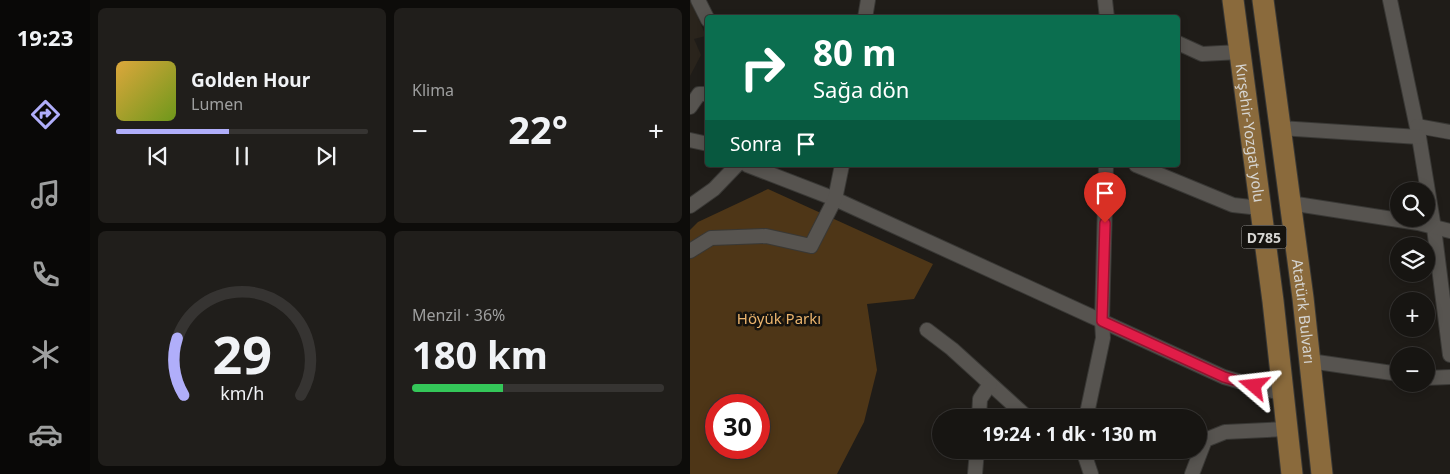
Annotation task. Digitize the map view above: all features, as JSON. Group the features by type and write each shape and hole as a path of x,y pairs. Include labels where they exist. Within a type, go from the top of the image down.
{"main road":[{"name":"Kırşehir-Yozgat yolu","path":"1233,0 1292,474"},
{"name":"Atatürk Bulvarı","path":"1263,0 1310,361 1322,474"}],"street":[{"path":"698,0 706,15"},
{"path":"866,15 868,0"},
{"path":"1105,0 1107,15"},
{"path":"1390,0 1418,132 1434,228 1450,355"},
{"path":"1180,44 1202,54 1240,52"},
{"path":"690,107 699,94 705,94"},
{"path":"1280,128 1450,132"},
{"path":"690,140 705,143"},
{"path":"690,206 714,189 735,167"},
{"path":"752,167 835,199 1224,377 1283,394"},
{"path":"690,251 711,238 766,236 811,246 835,199 842,167"},
{"path":"1088,409 1103,338 1106,167"},
{"path":"1141,167 1233,205 1260,208"},
{"path":"1290,203 1418,222 1450,231"},
{"path":"927,330 952,349 1018,409"},
{"path":"1310,361 1390,373"},
{"path":"1435,378 1450,377"},
{"path":"979,409 980,399 990,384"},
{"path":"1192,474 1205,440 1225,432 1287,429"},
{"path":"976,474 977,459"},
{"path":"1086,459 1091,474"}],"shaded area":[{"path":"690,0 705,36 694,39 701,55 690,76"}],"green space":[{"name":"Höyük Parkı","path":"768,189 933,264 914,299 867,304 877,370 864,422 837,474 690,474 690,230 698,222"}],"route":[{"path":"1105,223 1102,321 1224,377 1254,386"}]}
